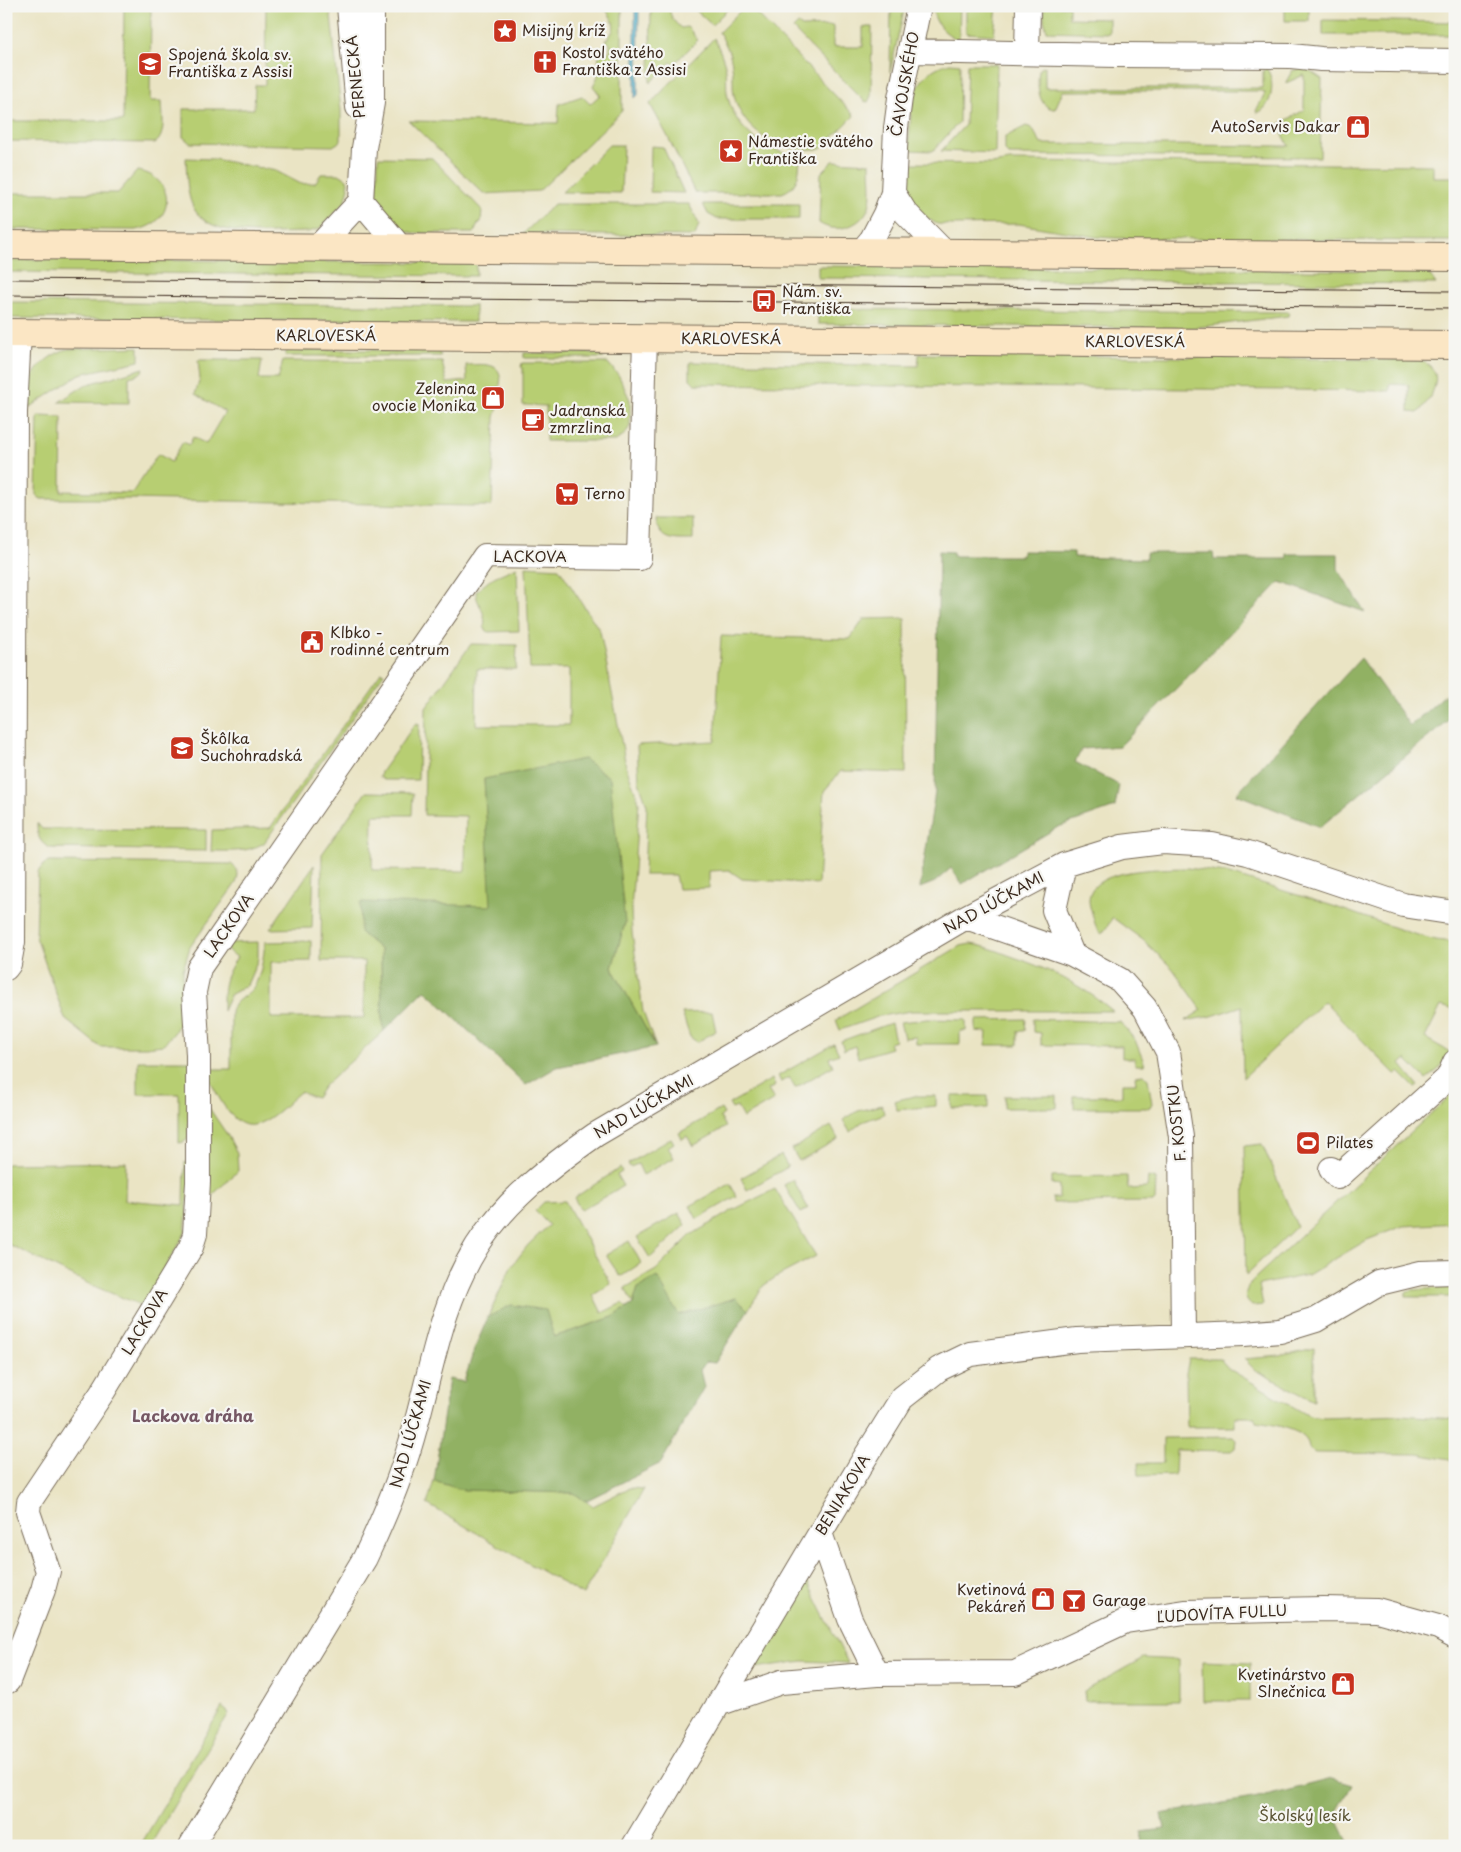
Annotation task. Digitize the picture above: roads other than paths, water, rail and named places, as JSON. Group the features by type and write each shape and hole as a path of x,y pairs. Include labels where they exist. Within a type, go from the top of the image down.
{"main road":[{"path":"6,245 1455,257"},
{"name":"KARLOVESKÁ","path":"13,333 1455,345"}],"street":[{"name":"PERNECKÁ","path":"349,6 364,148"},
{"name":"PERNECKÁ","path":"361,201 364,148 372,103 372,6"},
{"name":"ČAVOJSKÉHO","path":"862,252 872,239 893,193 896,128 900,98 920,6"},
{"path":"1027,54 1028,6"},
{"path":"910,51 1291,56 1321,59 1455,61"},
{"path":"893,193 905,212 944,252"},
{"path":"318,247 361,201 400,247"},
{"path":"6,968 9,964 13,942 15,412 13,333"},
{"name":"LACKOVA","path":"8,1681 43,1590 48,1571 28,1512 29,1502 104,1390 191,1247 195,1234 198,1153 198,1055 194,992 199,968 485,556 639,558 645,338"},
{"name":"NAD LÚČKAMI","path":"191,1846 360,1566 377,1533 402,1474 439,1331 453,1290 478,1246 497,1219 550,1167 595,1135 966,917 1064,865 1122,847 1163,842 1212,845 1248,853 1403,905 1455,913"},
{"path":"1064,865 1054,910 1072,954"},
{"name":"F. KOSTKU","path":"966,917 1072,954 1120,980 1145,1008 1168,1052 1181,1137 1183,1336"},
{"path":"1330,1169 1338,1177 1448,1078 1455,1062"},
{"name":"BENIAKOVA","path":"634,1846 902,1398 939,1369 970,1354 1077,1340 1280,1331 1316,1320 1379,1283 1420,1273 1455,1272"},
{"path":"820,1533 850,1619 877,1674"},
{"name":"ĽUDOVÍTA FULLU","path":"718,1704 782,1682 877,1674 1015,1673 1126,1621 1185,1612 1323,1609 1377,1610 1438,1627 1455,1636"}],"water":[{"path":"635,6 639,6 638,95 635,98"}],"tram line":[{"path":"6,279 1455,291"},
{"path":"6,295 1455,308"}],"place":[{"name":"Misijný kríž","path":"505,31"},
{"name":"Kostol svätého Františka z Assisi","path":"545,62"},
{"name":"Spojená škola sv. Františka z Assisi","path":"150,64"},
{"name":"AutoServis Dakar","path":"1358,127"},
{"name":"Námestie svätého Františka","path":"731,151"},
{"name":"Nám. sv. Františka","path":"764,301"},
{"name":"Zelenina ovocie Monika","path":"493,398"},
{"name":"Jadranská zmrzlina","path":"533,420"},
{"name":"Terno","path":"567,494"},
{"name":"Klbko - rodinné centrum","path":"312,642"},
{"name":"Škôlka Suchohradská","path":"182,748"},
{"name":"Pilates","path":"1308,1143"},
{"name":"Kvetinová Pekáreň","path":"1043,1599"},
{"name":"Garage","path":"1074,1601"},
{"name":"Kvetinárstvo Slnečnica","path":"1343,1684"}],"district":[{"name":"Lackova dráha","path":"193,1416"}],"park label":[{"name":"Školský lesík","path":"1305,1816"}]}
